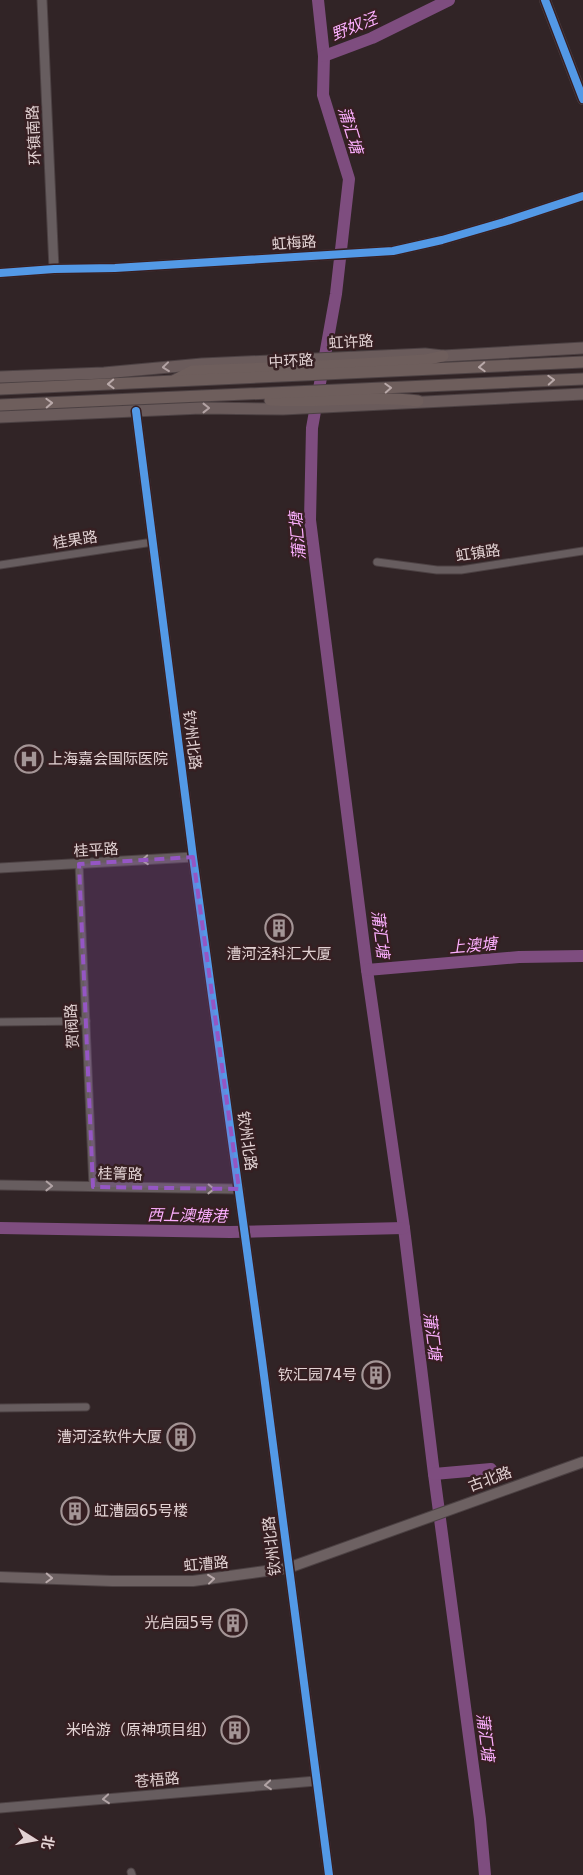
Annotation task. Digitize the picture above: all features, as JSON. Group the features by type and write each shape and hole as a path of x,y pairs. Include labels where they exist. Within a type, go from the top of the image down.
{"highway":[{"path":"343,366 425,360 443,356"},
{"name":"中环路","path":"0,389 172,382 301,368 343,366 583,362"},
{"name":"中环路","path":"0,405 216,396 296,401 583,379"},
{"path":"339,399 418,401"}],"main road":[{"path":"545,0 583,99"},
{"path":"443,356 583,348"},
{"name":"虹许路","path":"0,377 104,373 202,364 301,368 343,366"},
{"path":"418,401 583,394"},
{"path":"0,417 201,408 339,399"},
{"name":"古北路","path":"407,1525 583,1462"},
{"name":"虹漕路","path":"0,1576 192,1581 288,1568 407,1525"}],"street":[{"name":"环镇南路","path":"42,0 54,269"},
{"name":"虹梅路","path":"0,273 393,251 442,240 583,196"},
{"name":"钦州北路","path":"136,411 193,857 244,1222 329,1875"},
{"name":"桂果路","path":"0,565 153,542"},
{"name":"虹镇路","path":"377,562 437,570 461,570 583,551"},
{"name":"桂平路","path":"0,868 193,857"},
{"name":"贺阀路","path":"79,864 93,1187"},
{"path":"0,1022 86,1021"},
{"name":"桂箐路","path":"0,1185 239,1189"},
{"path":"0,1408 86,1407"},
{"name":"苍梧路","path":"0,1808 316,1781"}],"highlighted area":[{"path":"193,857 239,1189 93,1187 79,864"}],"waterway":[{"name":"蒲汇塘","path":"318,0 324,56 323,95 349,179 336,294 312,428 310,520 367,970 404,1228 434,1474 480,1819 485,1875"},
{"name":"野奴泾","path":"324,56 372,38 449,0"},
{"name":"上澳塘","path":"367,970 519,957 583,956"},
{"name":"西上澳塘港","path":"0,1228 230,1232 404,1228"},
{"path":"434,1474 491,1469"}],"cycle path":[{"path":"545,0 583,99"},
{"path":"0,273 393,251 442,240 583,196"},
{"path":"136,411 193,857 262,1360 329,1875"}],"place":[{"name":"上海嘉会国际医院","path":"29,759"},
{"name":"漕河泾科汇大厦","path":"279,928"},
{"name":"钦汇园74号","path":"376,1375"},
{"name":"漕河泾软件大厦","path":"181,1437"},
{"name":"虹漕园65号楼","path":"75,1511"},
{"name":"光启园5号","path":"233,1623"},
{"name":"米哈游（原神项目组）","path":"235,1730"}]}
